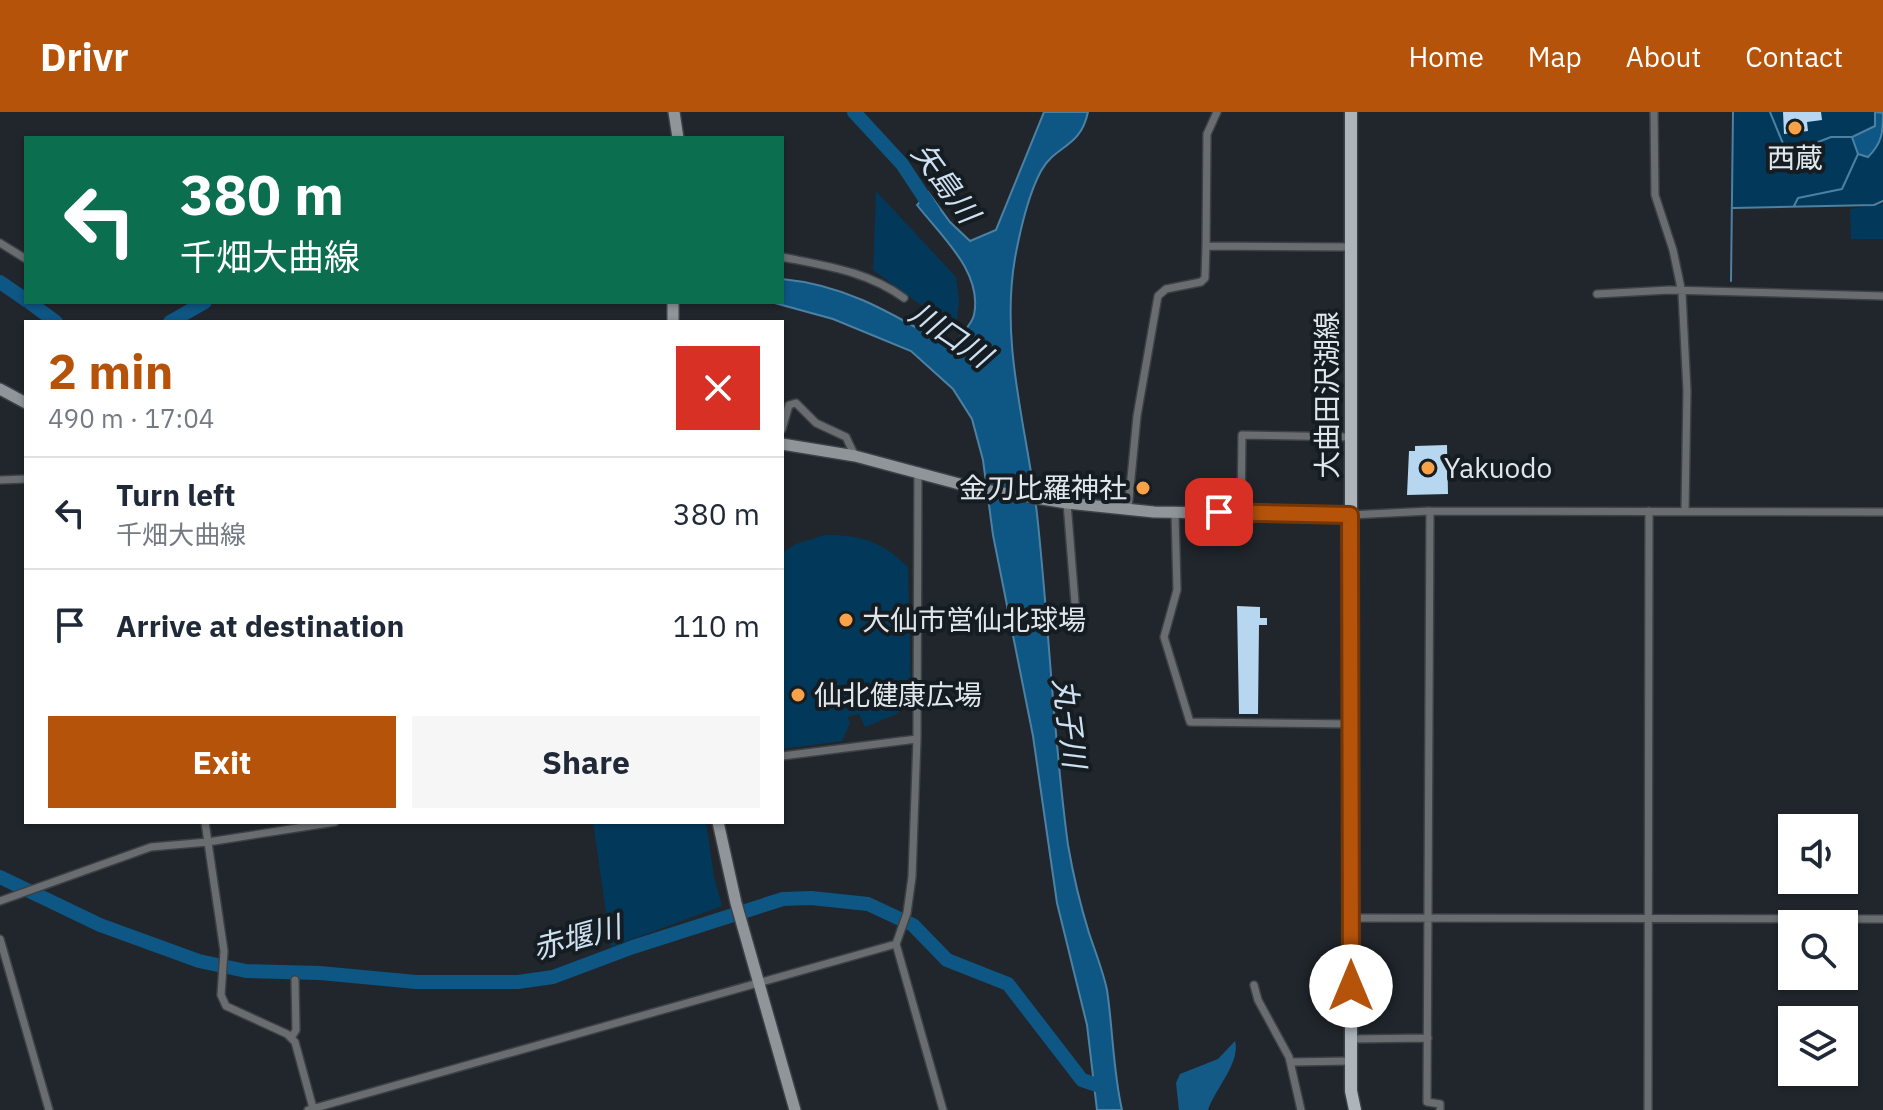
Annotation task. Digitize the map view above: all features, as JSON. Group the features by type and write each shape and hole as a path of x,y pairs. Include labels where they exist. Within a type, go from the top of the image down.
{"main road":[{"path":"674,112 678,136"},
{"name":"大曲田沢湖線","path":"1351,112 1351,1091 1355,1110"},
{"path":"0,389 24,402"},
{"path":"784,444 855,456 949,481 1067,503 1175,512 1350,515"},
{"path":"718,824 736,903 795,1110"}],"street":[{"path":"1128,509 1137,416 1158,296 1166,289 1201,282 1205,278 1207,134 1217,112"},
{"path":"1654,112 1655,195 1673,250 1682,293 1687,391 1685,511"},
{"path":"0,243 24,258"},
{"path":"1206,246 1351,247"},
{"path":"784,257 857,272 904,298"},
{"path":"1597,294 1669,290 1682,293 1883,296"},
{"path":"784,422 789,405 796,403 816,423 839,431 846,437 855,456"},
{"path":"1241,512 1242,435 1351,437"},
{"path":"918,471 917,739 912,877 907,913 896,944 943,1110"},
{"path":"0,480 24,479"},
{"path":"1067,503 1076,615"},
{"path":"1350,515 1430,511 1883,512"},
{"path":"1430,511 1427,1102 1440,1104 1440,1110"},
{"path":"1648,1110 1649,511"},
{"path":"1175,512 1177,590 1164,637 1190,722 1350,724"},
{"path":"784,756 917,739"},
{"path":"205,824 224,951 221,995 226,1006 295,1042 310,1109 896,944"},
{"path":"0,901 151,847 208,842 322,824"},
{"path":"1351,918 1883,919"},
{"path":"0,939 49,1110"},
{"path":"291,1038 296,1030 295,980"},
{"path":"1254,985 1258,1000 1291,1062 1296,1098 1301,1110"},
{"path":"1351,1039 1428,1038"},
{"path":"1291,1062 1351,1061"},
{"path":"346,1099 349,1110"}],"shaded area":[{"path":"1044,112 1088,112 1074,140 1047,162 1041,171 1028,202 1017,247 1011,290 1011,323 1017,386 1037,514 1068,845 1074,878 1107,990 1122,1110 1097,1110 1087,1025 1057,903 1033,736 993,535 983,460 972,419 953,389 911,351 833,319 778,304 784,304 784,279 805,282 867,302 945,344 957,341 974,315 972,284 958,256 917,205 928,192 950,222 970,241 996,230"},
{"path":"1733,112 1883,112 1883,201 1874,205 1732,208"},
{"path":"1875,112 1883,113 1882,132 1868,157 1858,154 1852,137 1875,126"},
{"path":"876,191 956,277 959,300 957,319 947,324 873,270"},
{"path":"1883,204 1883,239 1851,239 1850,209"},
{"name":"大仙市営仙北球場","path":"825,535 860,538 889,551 908,567 911,691 892,699 899,713 865,727 859,714 847,717 850,723 842,741 784,749 784,552 796,544"},
{"path":"593,824 706,824 714,877 722,906 611,947"},
{"path":"1235,1041 1231,1067 1208,1110 1179,1110 1176,1083 1180,1074 1218,1059"}],"building":[{"path":"1783,112 1821,112 1822,120 1807,122 1808,131 1784,134"},
{"name":"Yakuodo","path":"1447,445 1448,494 1407,495 1409,451 1415,451 1415,446"},
{"path":"1237,606 1260,607 1260,618 1267,618 1267,625 1259,625 1258,714 1239,714"}],"waterway":[{"name":"矢島川","path":"854,112 902,164 933,211"},
{"path":"1731,281 1733,112"},
{"path":"1770,112 1784,146 1795,151 1831,137 1852,137"},
{"path":"1794,206 1798,198 1842,189 1858,154"},
{"path":"1733,208 1874,205 1883,201"},
{"name":"川口川","path":"0,282 24,299"},
{"name":"川口川","path":"32,304 53,320"},
{"name":"川口川","path":"174,320 202,304"},
{"name":"赤堰川","path":"0,877 100,925 199,961 246,971 320,973 416,982 518,982 553,977 633,947 783,899 811,898 868,904 913,925 947,960 1008,984 1082,1080 1106,1088"}],"place":[{"name":"西蔵","path":"1795,128"},
{"name":"Yakuodo","path":"1428,468"},
{"name":"金刀比羅神社","path":"1143,488"},
{"name":"大仙市営仙北球場","path":"846,620"},
{"name":"仙北健康広場","path":"798,695"}],"route":[{"path":"1219,512 1350,515 1351,986"}],"water label":[{"name":"丸子川","path":"1069,723"}]}
